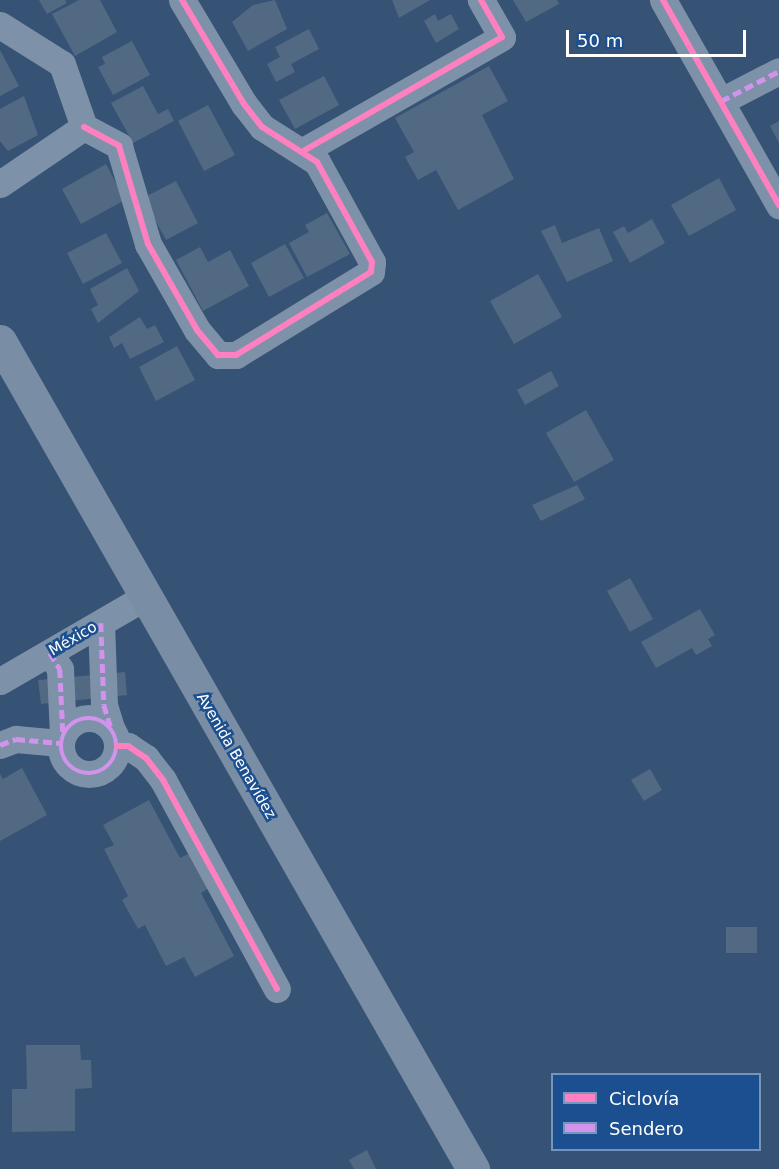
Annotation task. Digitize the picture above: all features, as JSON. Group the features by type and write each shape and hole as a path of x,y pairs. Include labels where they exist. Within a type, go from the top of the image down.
{"main road":[{"name":"Avenida Benavídez","path":"0,341 473,1169"}],"street":[{"path":"0,25 62,64 84,127 119,146 138,217 167,283 196,330 225,357 371,272 365,248 305,150 262,127 243,104 182,0"},
{"path":"305,150 502,37 481,0"},
{"path":"663,0 779,205"},
{"path":"721,101 779,71"},
{"path":"0,184 84,127"},
{"name":"México","path":"0,681 145,597"},
{"path":"50,653 60,669 64,761 87,775 111,764 114,737 104,705 101,622"},
{"path":"0,745 16,739 62,738 86,718 146,758 163,780 277,988"}],"building":[{"path":"39,0 65,0 67,3 47,14"},
{"path":"79,0 100,0 117,32 75,56 52,14"},
{"path":"275,0 287,29 248,51 232,22 253,5"},
{"path":"392,0 430,0 399,18"},
{"path":"513,0 557,0 559,4 526,22"},
{"path":"435,14 438,21 451,14 459,29 436,43 424,21"},
{"path":"309,29 319,49 291,64 295,72 276,82 267,64 280,57 275,47"},
{"path":"132,41 150,75 113,95 98,67 105,64 102,57"},
{"path":"0,50 19,86 0,96"},
{"path":"489,66 508,101 482,115 514,179 458,210 436,170 418,180 405,157 414,152 395,118"},
{"path":"324,76 339,105 295,129 279,100"},
{"path":"143,86 158,114 168,109 174,121 133,143 111,103"},
{"path":"24,96 38,135 8,151 0,141 0,109"},
{"path":"208,105 235,155 204,171 178,121"},
{"path":"779,121 779,143 770,126"},
{"path":"106,164 125,200 81,224 62,189"},
{"path":"719,178 736,210 689,236 671,205"},
{"path":"176,181 198,223 166,240 143,198"},
{"path":"327,213 350,254 307,277 289,243 309,232 305,225"},
{"path":"652,219 665,243 630,263 613,232 624,226 628,233"},
{"path":"555,225 562,243 599,228 613,261 567,282 541,231"},
{"path":"106,233 122,263 83,284 67,253"},
{"path":"285,244 304,278 269,297 251,263"},
{"path":"200,247 208,262 230,250 249,286 203,311 176,260"},
{"path":"127,268 139,291 98,323 91,309 98,305 90,289"},
{"path":"538,274 562,317 514,344 490,301"},
{"path":"140,317 147,329 155,325 164,342 130,359 122,343 114,348 109,337"},
{"path":"177,346 195,380 156,401 139,367"},
{"path":"551,371 559,386 525,405 517,390"},
{"path":"586,410 614,460 574,482 546,433"},
{"path":"577,485 585,499 541,521 532,505"},
{"path":"630,578 653,619 630,632 607,591"},
{"path":"700,609 715,635 708,639 712,646 696,655 692,648 656,668 641,642"},
{"path":"125,672 127,695 41,704 38,680"},
{"path":"22,768 47,815 0,841 0,774 3,779"},
{"path":"650,769 662,790 644,801 631,780"},
{"path":"149,800 180,858 192,852 210,887 201,893 234,956 195,977 184,957 166,966 145,925 138,929 122,900 128,896 104,849 114,845 103,825"},
{"path":"726,927 757,927 757,953 726,953"},
{"path":"26,1045 80,1045 81,1060 91,1060 92,1088 75,1089 75,1131 12,1132 12,1089 27,1089"},
{"path":"367,1150 376,1169 354,1169 349,1160"}],"marked path":[{"path":"721,101 779,71"},
{"path":"101,623 104,705 111,728"},
{"path":"50,653 60,669 63,733"},
{"path":"83,718 95,718 105,722 113,730 117,746 113,762 105,770 95,774 83,774 73,770 65,762 61,752 61,740 65,730 73,722 83,718"},
{"path":"0,745 16,739 60,743"}],"cycle path":[{"path":"84,127 119,146 148,244 197,330 218,355 236,355 371,272 372,262 317,162 262,127 244,104 182,0"},
{"path":"305,150 502,37 481,0"},
{"path":"663,0 779,205"},
{"path":"117,746 128,746 146,758 163,780 277,989"}]}
